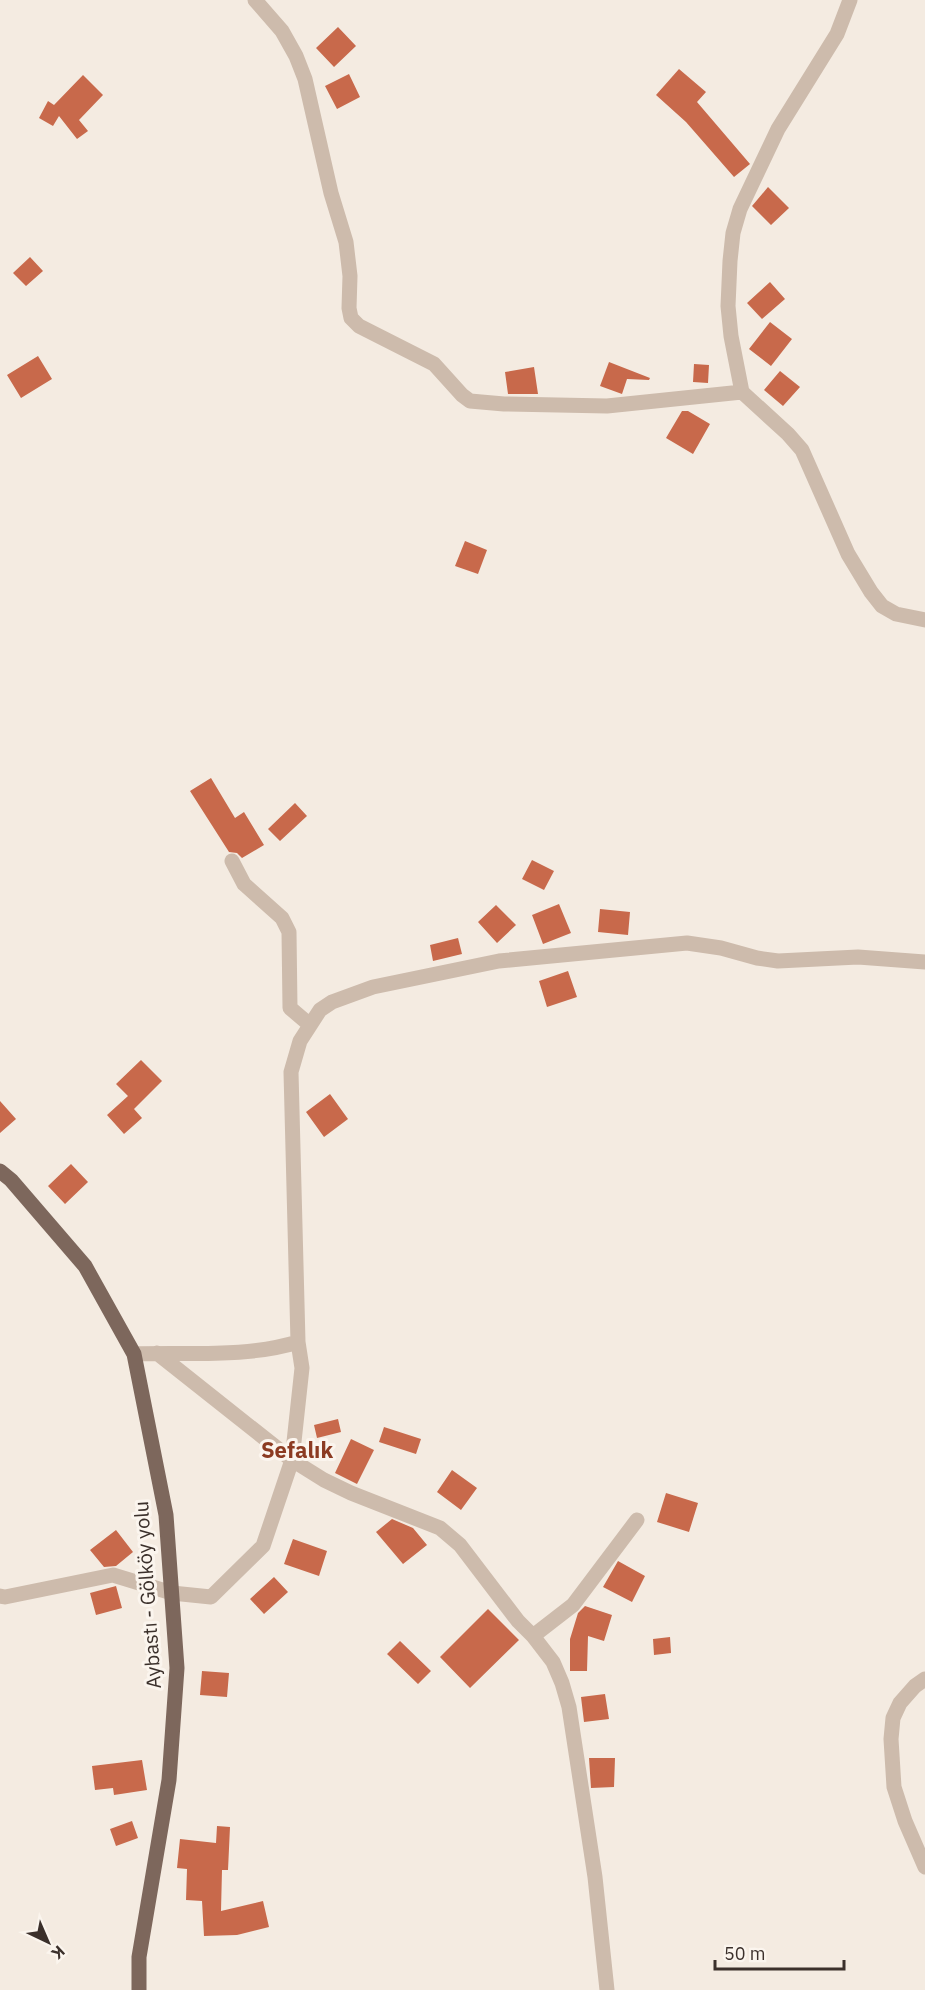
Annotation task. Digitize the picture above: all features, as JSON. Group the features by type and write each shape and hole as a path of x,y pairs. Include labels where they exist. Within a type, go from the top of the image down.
{"main road":[{"name":"Aybastı - Gölköy yolu","path":"0,1171 11,1180 85,1266 134,1354 166,1515 177,1668 169,1780 139,1957 139,1990"}],"street":[{"path":"255,0 282,32 296,56 305,79 346,242 350,276 349,308 351,318 358,326 434,364 470,401 607,406 742,392"},
{"path":"850,0 837,34 778,129 740,209 733,233 728,306 734,358 742,392 802,450 848,554 876,599 882,606 896,614 925,620"},
{"path":"232,861 244,884 282,918 289,932 290,1008 310,1025"},
{"path":"0,1596 5,1598 113,1575 172,1593 211,1596 263,1546 292,1460 302,1368 298,1342 291,1072 300,1041 321,1010 332,1002 373,987 500,961 652,945 687,943 778,961 858,957 925,962"},
{"path":"134,1354 256,1351 298,1342"},
{"path":"157,1353 292,1460 324,1480 440,1528 460,1545 518,1621 553,1662 569,1707 596,1877 607,1990"},
{"path":"533,1636 573,1605 638,1520"},
{"path":"925,1679 915,1686 900,1703 893,1718 891,1739 894,1787 905,1821 925,1867"}],"building":[{"path":"338,27 356,46 334,67 316,48"},
{"path":"679,69 706,92 697,102 750,164 734,177 686,122 656,95"},
{"path":"349,74 360,97 337,109 325,86"},
{"path":"83,75 103,95 79,120 88,131 77,139 59,116 53,126 39,118 48,101 54,105"},
{"path":"768,187 789,208 771,225 752,206"},
{"path":"30,257 43,271 26,286 13,273"},
{"path":"770,282 785,299 762,319 747,303"},
{"path":"770,322 792,339 771,366 749,349"},
{"path":"38,356 52,379 21,398 7,375"},
{"path":"609,362 650,378 649,380 627,379 622,394 600,386"},
{"path":"694,364 709,365 708,383 693,382"},
{"path":"534,367 538,394 508,394 505,372"},
{"path":"780,371 800,387 783,406 764,390"},
{"path":"682,411 688,411 710,424 693,454 666,438"},
{"path":"465,541 487,550 478,574 455,566"},
{"path":"211,778 235,818 244,812 264,845 242,858 237,853 229,852 190,791"},
{"path":"295,803 307,816 280,841 268,829"},
{"path":"532,860 554,871 544,890 522,879"},
{"path":"559,904 571,933 543,944 532,915"},
{"path":"496,905 516,925 497,943 478,922"},
{"path":"600,909 630,912 628,935 598,932"},
{"path":"458,938 462,954 433,961 430,945"},
{"path":"568,971 577,997 547,1007 539,981"},
{"path":"141,1060 162,1081 134,1109 142,1118 124,1134 107,1115 128,1096 116,1084"},
{"path":"330,1094 348,1119 324,1137 306,1112"},
{"path":"0,1101 16,1119 0,1133"},
{"path":"71,1164 88,1182 65,1204 48,1186"},
{"path":"338,1419 341,1432 317,1438 314,1425"},
{"path":"384,1427 421,1439 416,1454 379,1442"},
{"path":"351,1439 374,1450 357,1484 335,1473"},
{"path":"452,1470 477,1488 461,1510 437,1492"},
{"path":"666,1493 698,1503 689,1532 657,1522"},
{"path":"392,1519 413,1528 427,1545 403,1564 376,1532"},
{"path":"116,1530 133,1552 116,1566 104,1567 90,1550"},
{"path":"293,1539 327,1551 319,1576 284,1564"},
{"path":"618,1561 645,1576 632,1602 603,1587"},
{"path":"274,1577 288,1592 264,1614 250,1599"},
{"path":"116,1586 122,1608 96,1615 90,1593"},
{"path":"585,1606 612,1615 604,1641 588,1636 587,1671 570,1671 570,1639 578,1613"},
{"path":"488,1609 519,1640 470,1688 440,1657"},
{"path":"670,1637 671,1653 654,1655 653,1639"},
{"path":"400,1641 431,1671 418,1684 387,1654"},
{"path":"202,1671 229,1673 227,1697 200,1695"},
{"path":"605,1694 609,1719 584,1722 581,1697"},
{"path":"589,1758 615,1758 614,1787 591,1788"},
{"path":"142,1760 147,1790 114,1795 113,1788 95,1790 92,1766"},
{"path":"132,1821 138,1838 116,1846 110,1829"},
{"path":"217,1826 230,1827 228,1870 222,1870 221,1911 263,1901 269,1927 237,1935 204,1936 202,1901 186,1900 187,1869 177,1868 180,1839 216,1843"}],"district":[{"name":"Sefalık","path":"297,1449"}]}
